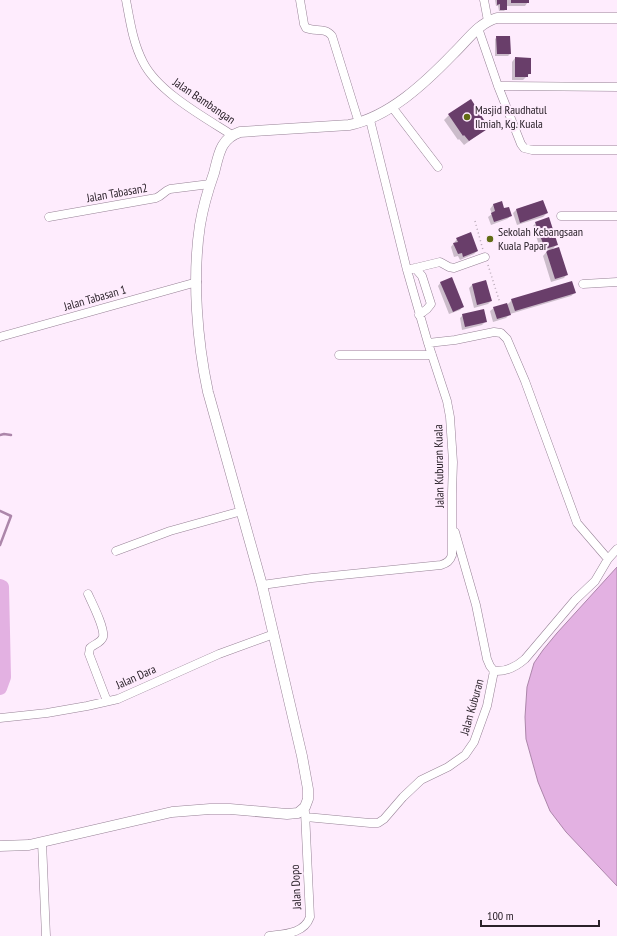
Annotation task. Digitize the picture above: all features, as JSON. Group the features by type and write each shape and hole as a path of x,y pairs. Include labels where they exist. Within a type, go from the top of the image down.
{"main road":[{"path":"0,846 28,845 172,812 216,809 287,814 305,812 308,799 308,790 302,756 274,634 262,584 205,379 200,337 196,261 200,226 210,184 223,144 232,134 245,131 349,125 370,120 392,107 436,71 478,28 488,21 497,18 617,18"}],"street":[{"name":"Jalan Bambangan","path":"126,0 131,28 143,62 161,86 172,95 232,134"},
{"path":"300,0 306,28 311,30 323,30 330,33 332,36 359,123"},
{"path":"484,0 488,21"},
{"path":"478,28 498,86 521,144 524,148 532,150 617,150"},
{"path":"498,86 617,87"},
{"path":"392,107 438,167"},
{"name":"Jalan Kuburan Kuala","path":"262,584 433,566 446,564 452,555 454,462 450,417 447,402 419,315 411,269 370,120"},
{"name":"Jalan Tabasan2","path":"49,217 156,198 160,197 164,191 170,189 210,184"},
{"path":"561,216 617,216"},
{"path":"411,269 440,262 452,268 485,257"},
{"path":"411,269 422,276 431,304 428,309 419,315"},
{"name":"Jalan Tabasan 1","path":"0,337 197,282"},
{"path":"583,284 617,282"},
{"path":"428,343 455,340 494,332 501,334 508,339 531,396 574,517 583,531 608,559"},
{"path":"339,355 432,355"},
{"path":"116,551 170,531 242,511"},
{"path":"452,521 476,605 487,659 494,671 510,669 525,659 575,600 595,581 608,559 617,549"},
{"path":"88,594 102,630 103,638 100,642 90,648 89,654 107,701"},
{"name":"Jalan Dara","path":"3,718 47,713 118,699 219,654 274,634"},
{"name":"Jalan Kuburan","path":"305,812 378,823 421,780 448,767 465,755 474,742 487,706 494,671"},
{"name":"Jalan Dopo","path":"269,936 297,931 306,924 310,917 305,812"},
{"path":"42,842 46,936"}],"shaded area":[{"path":"617,567 617,886 566,832 550,811 538,782 526,739 525,717 527,687 534,663 557,633"}],"building":[{"path":"497,0 507,0 507,10 500,10 500,4 497,5"},
{"path":"511,0 529,0 529,3 511,3"},
{"path":"496,36 510,36 511,54 497,54"},
{"path":"515,57 531,58 531,74 528,74 528,77 515,77"},
{"name":"Masjid Raudhatul Ilmiah, Kg. Kuala","path":"471,99 489,128 469,141 464,135 463,136 448,114"},
{"path":"543,200 548,213 520,223 516,209"},
{"path":"502,201 504,208 509,207 512,216 494,222 491,213 495,211 493,204"},
{"path":"549,217 558,245 545,249 535,222"},
{"path":"471,232 478,251 463,257 462,253 458,254 453,243 458,242 456,238"},
{"path":"559,247 568,275 555,279 546,251"},
{"path":"452,277 464,307 453,312 440,282"},
{"path":"486,280 492,301 477,305 472,284"},
{"path":"572,281 576,293 515,311 511,299"},
{"path":"507,303 511,315 497,319 493,307"},
{"path":"484,309 487,322 465,327 462,314"}],"waterway":[{"path":"0,435 11,435"},
{"path":"0,511 11,516 0,545"},
{"path":"0,586 2,587 4,677 0,688"}],"place":[{"name":"Masjid Raudhatul Ilmiah, Kg. Kuala","path":"467,117"},
{"name":"Sekolah Kebangsaan Kuala Papar","path":"490,239"}]}
